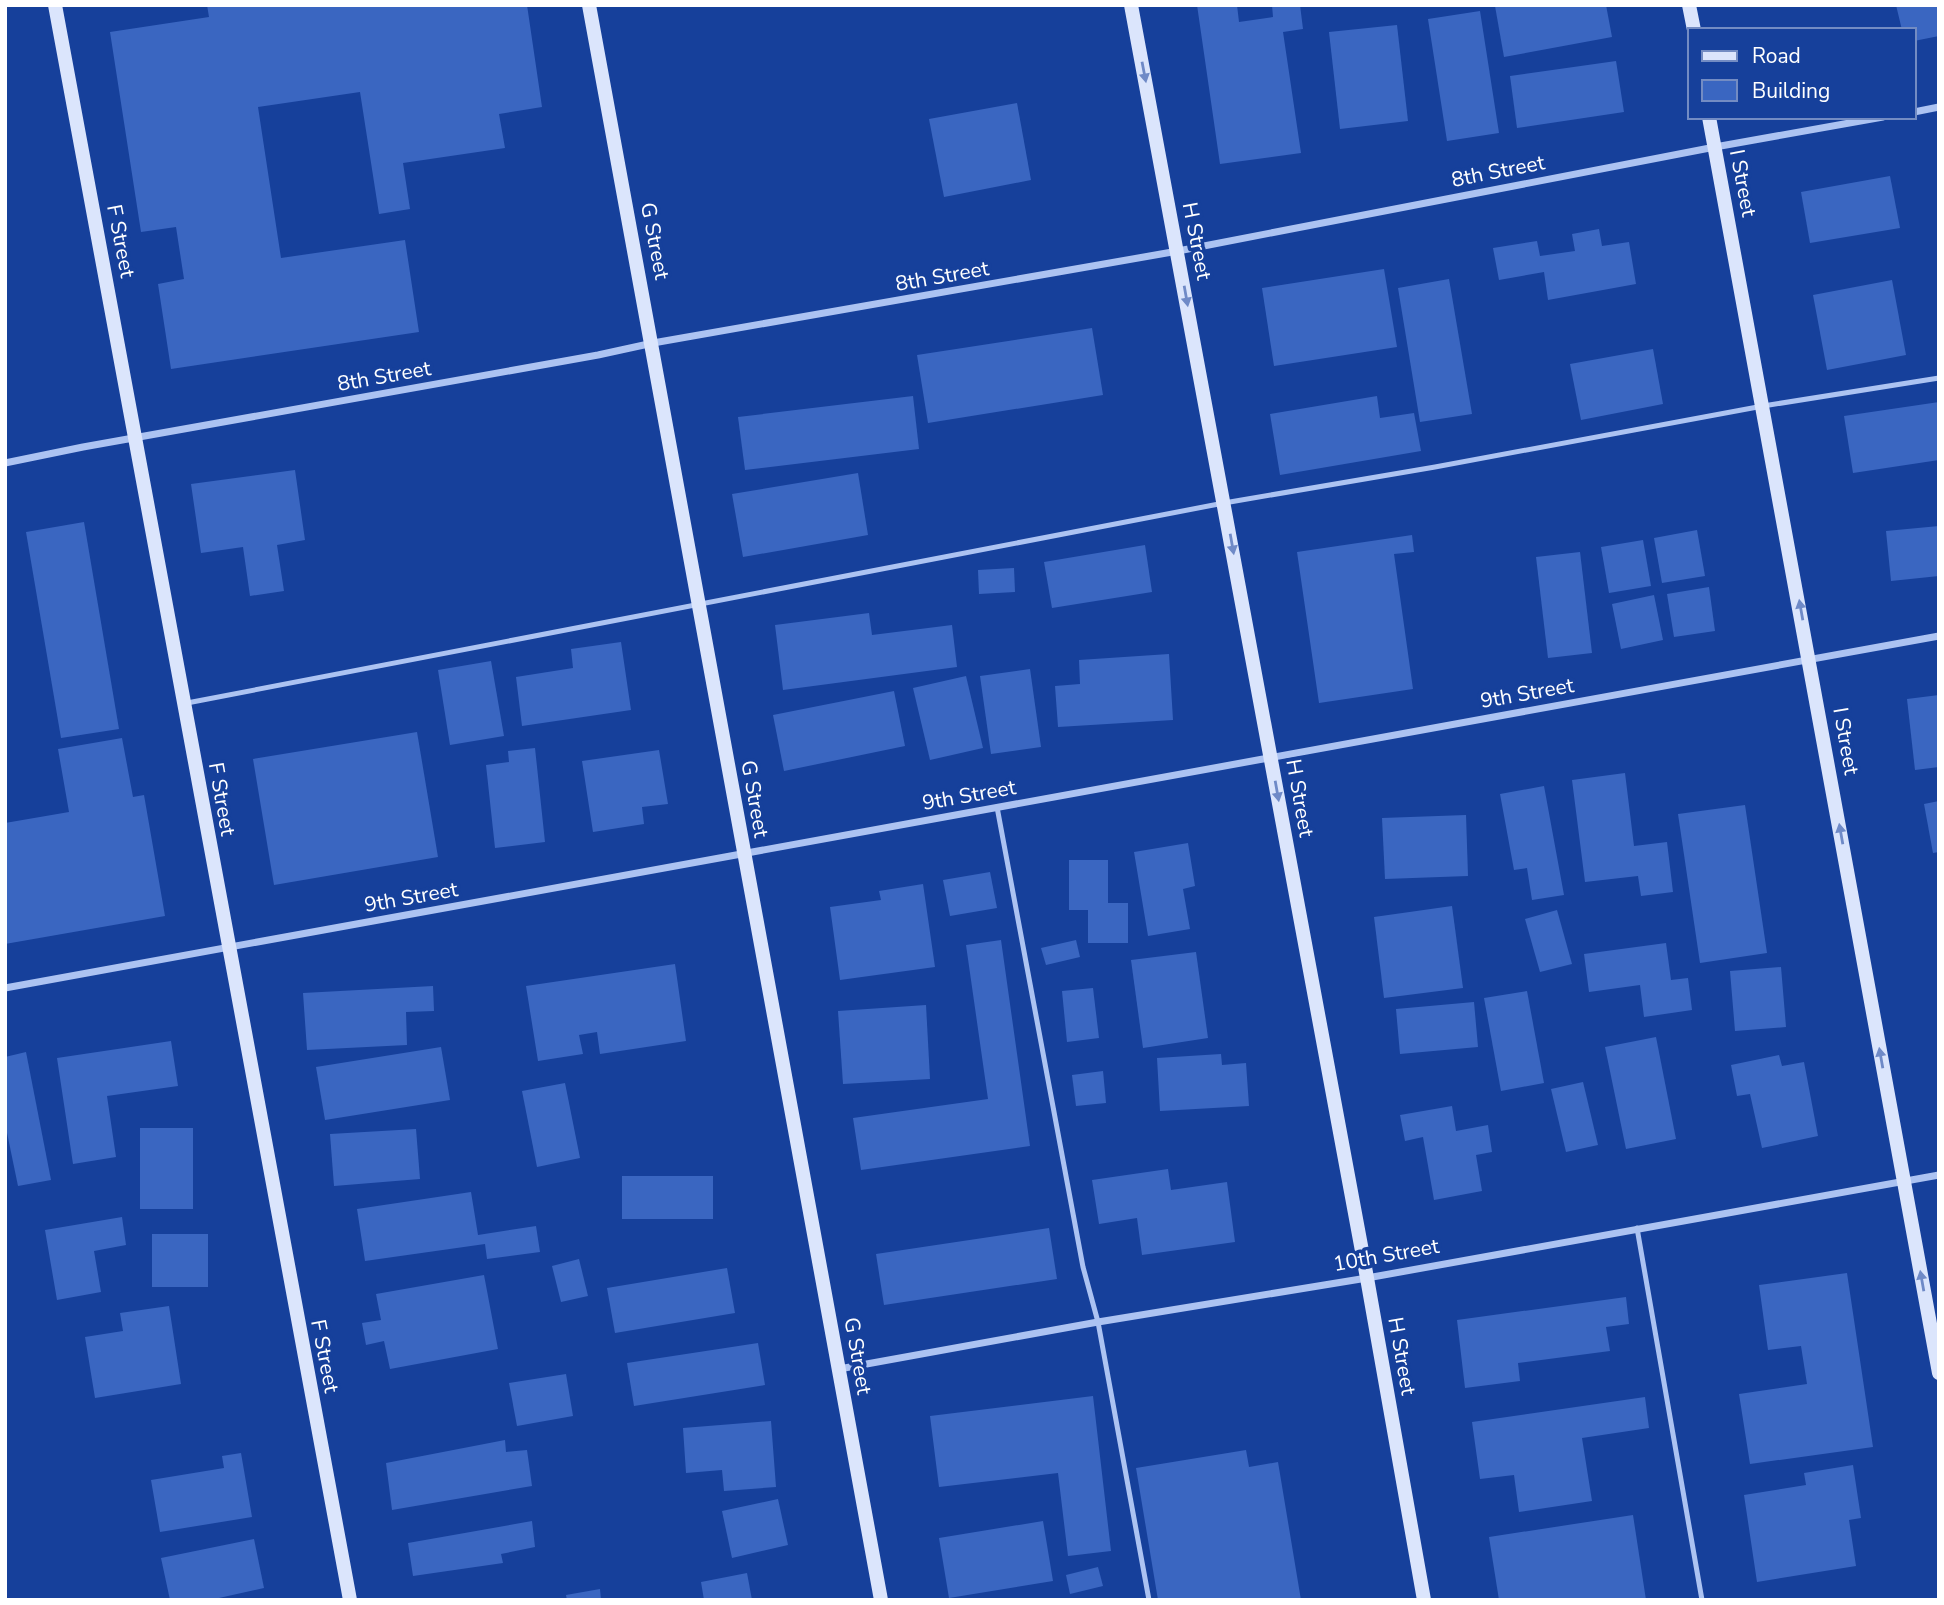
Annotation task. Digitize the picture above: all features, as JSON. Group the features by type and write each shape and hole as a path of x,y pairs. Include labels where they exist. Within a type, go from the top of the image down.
{"street":[{"name":"F Street","path":"55,5 349,1600"},
{"name":"G Street","path":"589,5 881,1600"},
{"name":"H Street","path":"1131,5 1367,1278 1424,1600"},
{"path":"1689,5 1694,28"},
{"path":"1916,111 1939,107"},
{"name":"I Street","path":"1709,119 1939,1373"},
{"name":"8th Street","path":"5,463 653,343 1178,251 1872,119"},
{"name":"9th Street","path":"5,988 1939,636"},
{"name":"10th Street","path":"839,1368 1367,1278 1939,1175"}],"lane":[{"path":"184,703 1224,503 1436,467 1763,406 1939,378"},
{"path":"998,807 1083,1267 1098,1322 1149,1600"},
{"path":"1637,1228 1702,1600"}],"building":[{"path":"207,5 527,5 542,107 499,114 505,148 403,163 410,209 379,214 360,92 258,107 281,258 405,240 419,332 171,369 158,284 184,279 176,227 141,232 110,32 209,17"},
{"path":"1197,5 1237,5 1239,22 1273,17 1272,5 1300,5 1303,29 1283,32 1301,153 1220,164"},
{"path":"1606,5 1612,37 1504,57 1495,6"},
{"path":"1896,5 1939,5 1939,36 1916,41 1916,28 1902,28"},
{"path":"1480,11 1499,133 1447,141 1428,19"},
{"path":"1397,25 1408,121 1340,129 1329,32"},
{"path":"1616,61 1624,112 1517,128 1510,76"},
{"path":"1017,103 1031,180 944,197 929,119"},
{"path":"1890,176 1900,228 1810,243 1801,192"},
{"path":"1599,229 1602,246 1629,242 1636,284 1548,300 1544,272 1499,280 1493,248 1537,241 1540,256 1575,251 1572,234"},
{"path":"1384,269 1397,347 1274,366 1262,288"},
{"path":"1449,279 1472,414 1420,422 1398,288"},
{"path":"1892,280 1906,355 1827,370 1813,295"},
{"path":"1092,328 1103,395 928,423 917,355"},
{"path":"1653,349 1663,404 1581,420 1570,364"},
{"path":"913,396 919,449 745,470 738,417"},
{"path":"1377,396 1380,418 1414,413 1421,451 1280,475 1270,414"},
{"path":"1939,402 1939,460 1853,473 1844,416"},
{"path":"295,470 305,540 277,545 284,591 250,596 243,547 201,553 191,484"},
{"path":"858,473 868,535 743,557 732,494"},
{"path":"84,522 119,729 61,738 26,532"},
{"path":"1939,526 1939,576 1891,581 1886,531"},
{"path":"1697,530 1705,576 1662,583 1654,538"},
{"path":"1412,535 1414,552 1394,554 1413,689 1319,703 1297,552"},
{"path":"1643,540 1651,586 1609,593 1601,547"},
{"path":"1145,545 1152,592 1052,608 1044,562"},
{"path":"1580,552 1592,653 1548,658 1536,557"},
{"path":"1014,568 1015,592 979,594 978,570"},
{"path":"1709,587 1715,631 1674,637 1667,594"},
{"path":"1654,595 1663,640 1621,649 1612,604"},
{"path":"869,613 872,635 952,625 957,667 783,690 775,625"},
{"path":"621,642 631,710 522,726 516,677 573,668 571,649"},
{"path":"1169,654 1173,720 1058,727 1055,686 1080,684 1079,660"},
{"path":"491,661 504,736 450,745 438,670"},
{"path":"1030,669 1041,747 991,754 980,676"},
{"path":"966,676 983,748 930,760 913,688"},
{"path":"894,691 905,746 784,771 773,715"},
{"path":"1939,695 1939,767 1915,770 1907,699"},
{"path":"417,732 438,857 274,885 253,759"},
{"path":"122,738 133,797 144,795 165,916 5,944 5,823 69,812 58,749"},
{"path":"535,748 545,842 495,848 486,765 509,762 508,751"},
{"path":"659,750 668,804 642,807 644,824 593,832 582,761"},
{"path":"1625,773 1634,846 1667,842 1673,892 1641,896 1638,876 1585,882 1572,780"},
{"path":"1544,786 1564,895 1532,900 1527,868 1514,870 1500,794"},
{"path":"1939,801 1939,852 1933,853 1924,804"},
{"path":"1745,805 1767,953 1700,963 1678,814"},
{"path":"1466,815 1468,876 1385,879 1382,818"},
{"path":"1188,843 1195,886 1183,889 1190,929 1148,936 1134,852"},
{"path":"1069,860 1108,860 1108,903 1128,903 1128,943 1088,943 1088,910 1069,910"},
{"path":"990,872 997,908 950,916 943,880"},
{"path":"923,884 935,967 840,980 830,907 881,900 879,891"},
{"path":"1452,906 1463,988 1384,998 1374,917"},
{"path":"1557,910 1572,964 1540,972 1525,919"},
{"path":"1001,940 1030,1146 861,1170 853,1118 988,1099 966,945"},
{"path":"1076,940 1080,957 1046,965 1041,948"},
{"path":"1666,943 1671,980 1688,978 1692,1010 1644,1017 1640,985 1589,992 1584,954"},
{"path":"1196,952 1208,1038 1143,1048 1131,960"},
{"path":"675,964 686,1041 600,1054 597,1032 579,1035 583,1054 538,1061 526,986"},
{"path":"1781,967 1786,1027 1735,1031 1730,971"},
{"path":"433,986 434,1011 406,1012 407,1045 307,1050 303,993"},
{"path":"1093,988 1099,1038 1067,1042 1062,991"},
{"path":"1527,991 1544,1083 1501,1091 1484,998"},
{"path":"1474,1002 1478,1047 1400,1054 1396,1009"},
{"path":"926,1005 930,1079 843,1084 838,1011"},
{"path":"1656,1037 1676,1139 1626,1149 1605,1047"},
{"path":"171,1041 178,1086 107,1096 116,1157 73,1164 57,1058"},
{"path":"441,1047 450,1100 325,1120 316,1067"},
{"path":"26,1052 51,1180 18,1186 5,1123 5,1057"},
{"path":"1221,1054 1222,1065 1246,1063 1249,1106 1160,1111 1157,1058"},
{"path":"1779,1055 1782,1066 1804,1062 1818,1136 1762,1148 1750,1094 1737,1096 1731,1065"},
{"path":"1103,1071 1106,1103 1076,1106 1072,1075"},
{"path":"1583,1082 1598,1145 1566,1152 1551,1089"},
{"path":"565,1083 580,1158 537,1167 522,1091"},
{"path":"1452,1106 1456,1131 1488,1125 1492,1152 1476,1155 1482,1191 1434,1200 1423,1137 1405,1141 1400,1115"},
{"path":"140,1128 193,1128 193,1209 140,1209"},
{"path":"416,1129 420,1179 334,1186 330,1134"},
{"path":"1168,1169 1171,1190 1227,1182 1235,1242 1142,1255 1137,1218 1099,1224 1092,1180"},
{"path":"622,1176 713,1176 713,1219 622,1219"},
{"path":"471,1192 478,1235 536,1226 540,1252 487,1259 485,1244 365,1261 357,1209"},
{"path":"122,1217 126,1245 94,1251 101,1292 57,1300 45,1230"},
{"path":"1049,1228 1057,1279 884,1305 876,1254"},
{"path":"152,1234 208,1234 208,1287 152,1287"},
{"path":"579,1259 588,1296 561,1302 552,1266"},
{"path":"727,1268 735,1313 615,1333 607,1288"},
{"path":"1847,1273 1873,1447 1750,1464 1739,1394 1807,1384 1801,1346 1768,1350 1759,1285"},
{"path":"484,1275 498,1349 390,1369 384,1341 366,1345 362,1323 381,1320 376,1294"},
{"path":"1626,1297 1629,1324 1606,1327 1610,1351 1518,1363 1520,1381 1465,1388 1457,1320"},
{"path":"169,1306 181,1384 95,1398 85,1337 123,1331 120,1313"},
{"path":"758,1343 765,1385 634,1406 627,1363"},
{"path":"566,1374 573,1416 517,1426 509,1383"},
{"path":"1093,1396 1111,1551 1068,1556 1058,1473 939,1487 930,1416"},
{"path":"1645,1397 1649,1428 1582,1438 1592,1501 1519,1512 1514,1475 1480,1479 1472,1422"},
{"path":"771,1421 776,1487 724,1491 722,1470 686,1473 683,1428"},
{"path":"505,1440 506,1452 527,1450 532,1486 392,1510 386,1463"},
{"path":"1246,1450 1249,1467 1278,1462 1301,1600 1158,1600 1136,1468"},
{"path":"241,1453 252,1517 160,1532 151,1480 224,1468 222,1456"},
{"path":"1853,1465 1861,1518 1849,1520 1856,1566 1757,1582 1744,1495 1806,1485 1804,1473"},
{"path":"778,1499 788,1545 732,1558 722,1511"},
{"path":"1633,1515 1646,1600 1499,1600 1489,1537"},
{"path":"532,1521 535,1547 501,1554 503,1563 413,1576 408,1543"},
{"path":"1043,1521 1053,1581 949,1598 939,1538"},
{"path":"254,1539 264,1588 210,1600 170,1600 161,1558"},
{"path":"1098,1567 1103,1586 1070,1594 1066,1575"},
{"path":"747,1573 752,1600 704,1600 701,1582"},
{"path":"600,1589 601,1600 567,1600 566,1595"}]}
